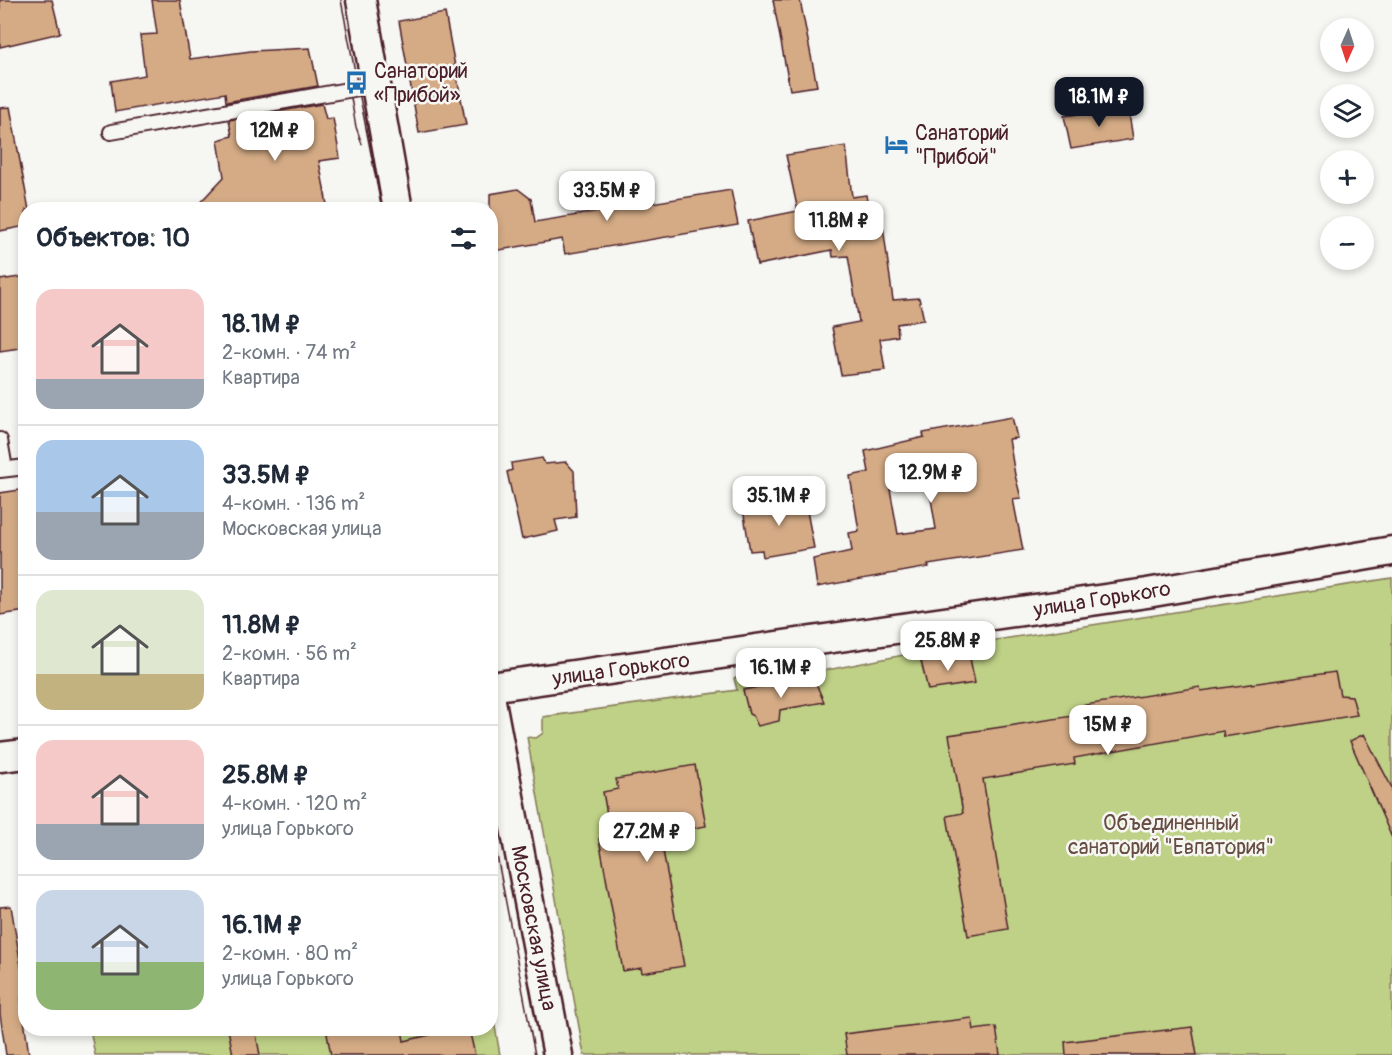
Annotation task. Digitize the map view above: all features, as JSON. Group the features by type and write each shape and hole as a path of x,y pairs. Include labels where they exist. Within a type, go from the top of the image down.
{"street":[{"path":"361,0 398,202"},
{"name":"улица Горького","path":"498,686 1148,593 1392,551"},
{"name":"Московская улица","path":"498,738 558,1055"},
{"path":"0,758 18,755"}],"lane":[{"path":"111,132 376,85"},
{"path":"0,440 3,469 18,467"}],"green space":[{"name":"Объединенный санаторий \"Евпатория\"","path":"1392,578 1392,1055 584,1055 527,737 536,738 543,733 543,717 737,690 734,678 804,664 812,673 919,652"},
{"path":"91,1036 497,1036 500,1055 95,1055"}],"building":[{"path":"0,0 52,0 60,33 0,47"},
{"path":"152,0 180,0 190,59 251,51 310,48 318,86 226,102 225,93 115,112 111,81 145,75 140,35 157,34"},
{"path":"773,0 800,0 817,86 790,90"},
{"path":"445,13 466,125 419,133 399,21"},
{"path":"322,104 326,119 333,118 340,158 319,161 327,202 201,202 224,177 218,140 232,136 229,120"},
{"path":"10,107 28,202 18,202 18,228 0,231 0,108"},
{"path":"1128,107 1133,139 1071,149 1064,116"},
{"path":"846,146 852,197 866,195 870,219 882,219 893,300 919,298 924,320 897,324 898,336 880,339 885,370 841,375 832,327 859,322 848,256 833,257 832,250 757,265 748,221 798,211 786,155"},
{"path":"518,189 531,199 535,222 731,190 738,225 565,254 562,239 498,250 498,202 490,202 490,194"},
{"path":"18,277 18,348 0,351 0,280"},
{"path":"1012,417 1017,438 1009,439 1021,498 1013,499 1023,550 928,565 929,567 817,587 813,559 852,551 849,533 859,531 850,476 869,472 865,451 924,437 923,433","holes":["928,481 936,529 898,534 890,489"]},
{"path":"542,458 545,464 566,462 574,471 576,517 555,520 558,531 522,539 507,472 512,470 511,463"},
{"path":"18,490 18,612 0,615 0,493"},
{"path":"804,495 814,548 763,557 762,550 750,551 743,509 764,505 764,501"},
{"path":"969,653 975,683 928,690 921,661"},
{"path":"1335,672 1340,695 1352,696 1357,715 1224,737 1223,731 1074,758 1075,764 983,779 1008,929 968,936 947,816 963,813 949,735 1080,715 1078,706 1200,687 1201,691"},
{"path":"813,677 824,702 780,710 779,721 758,726 753,716 749,714 743,690"},
{"path":"1364,734 1392,788 1392,838 1350,741"},
{"path":"695,765 706,826 660,834 684,966 642,973 641,968 623,971 599,839 611,837 603,792 618,789 616,779"},
{"path":"11,906 18,948 18,1036 26,1036 29,1055 6,1055 0,1014 0,907"},
{"path":"972,1018 974,1030 996,1027 1000,1055 847,1055 844,1034"},
{"path":"1192,1027 1197,1055 1066,1055 1065,1042"},
{"path":"229,1036 256,1036 260,1055 233,1055"},
{"path":"327,1036 403,1036 404,1041 425,1036 471,1036 475,1055 331,1055"}],"tram line":[{"path":"341,0 380,202"},
{"path":"351,98 356,127 362,144"},
{"path":"498,861 535,1055"}],"place":[{"name":"Санаторий «Прибой»","path":"356,83"},
{"name":"Санаторий \"Прибой\"","path":"897,145"}]}
